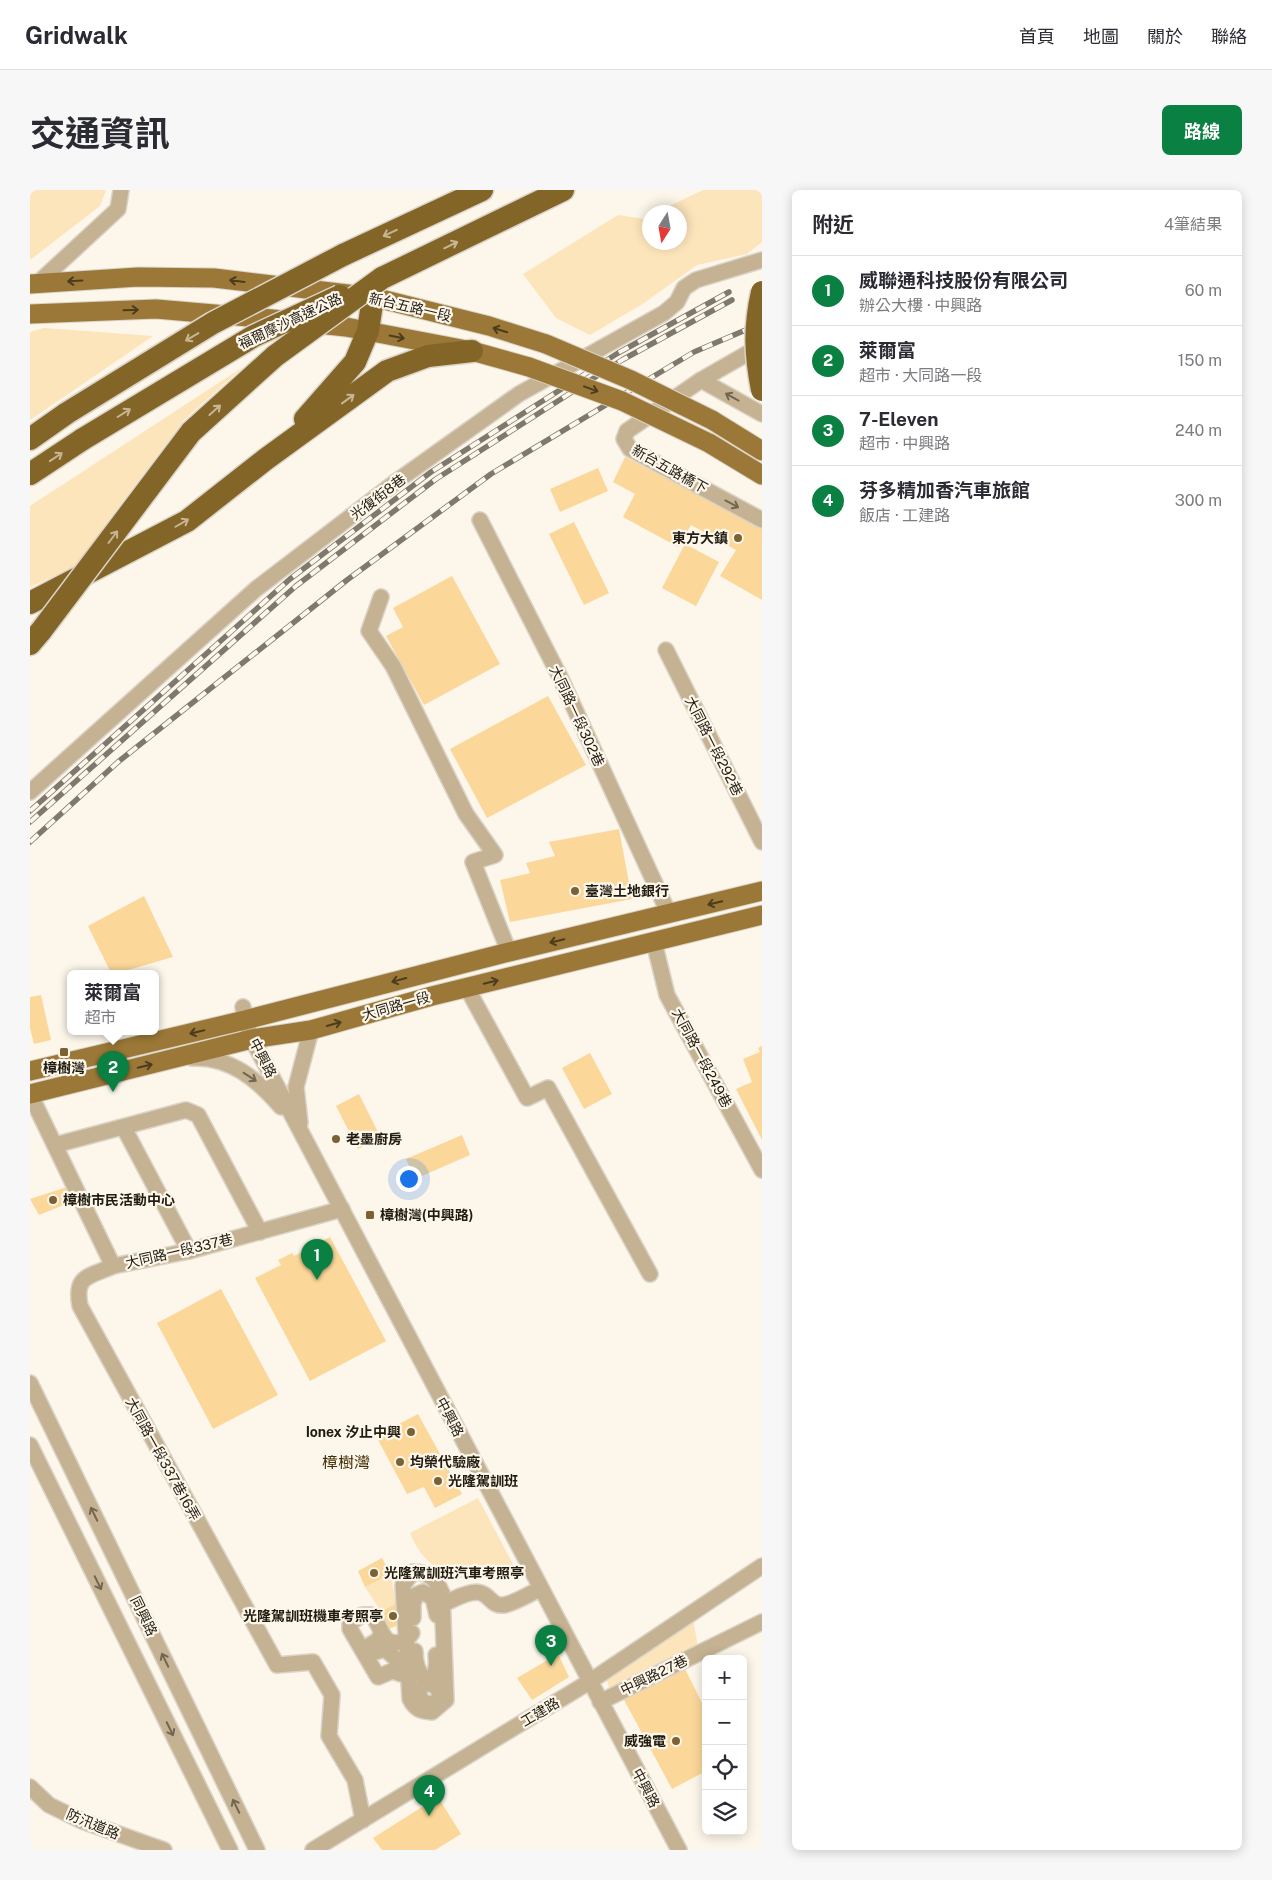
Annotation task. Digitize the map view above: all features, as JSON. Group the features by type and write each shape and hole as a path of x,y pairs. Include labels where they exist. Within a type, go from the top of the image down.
{"highway":[{"path":"30,439 67,413 214,324 343,255 482,190"},
{"name":"福爾摩沙高速公路","path":"30,474 83,439 254,336 378,287 408,266 563,190"},
{"path":"266,459 355,362 368,331 378,287"},
{"path":"36,638 191,432 275,356 378,287"},
{"path":"762,292 756,317 755,355 762,390"},
{"path":"30,603 187,521 266,459 387,371 428,356 472,351"}],"main road":[{"name":"新台五路一段","path":"34,284 138,277 214,278 378,287 488,326 546,344 630,380 712,420 762,451"},
{"path":"30,314 156,309 300,322 368,331 472,351 528,367 622,401 709,443 762,474"},
{"name":"大同路一段","path":"30,1071 244,1014 426,974 762,891"},
{"name":"大同路一段","path":"30,1094 252,1039 311,1030 432,996 762,916"},
{"path":"426,974 432,996"}],"street":[{"path":"34,284 118,209 121,190"},
{"name":"光復街8巷","path":"30,792 256,589 397,482 519,394 664,313 677,302 684,288 696,280 762,260"},
{"name":"新台五路橋下","path":"762,345 701,380 627,431 624,440 630,449 762,520"},
{"path":"701,380 762,414"},
{"name":"大同路一段302巷","path":"480,520 560,678 669,914"},
{"path":"381,597 369,631 393,666 466,814 494,855 473,862 509,952"},
{"name":"大同路一段292巷","path":"666,650 762,842"},
{"name":"大同路一段249巷","path":"654,942 667,995 762,1170"},
{"path":"467,988 528,1098 548,1088 650,1274"},
{"name":"中興路","path":"244,1014 252,1039 679,1850"},
{"path":"300,1129 296,1087 311,1030"},
{"path":"171,1059 206,1057 235,1067 262,1084 300,1129"},
{"name":"大同路一段337巷","path":"30,1094 113,1266 189,1251 342,1209"},
{"path":"55,1145 186,1110 198,1115 260,1232"},
{"path":"124,1128 189,1251"},
{"name":"大同路一段337巷16弄","path":"113,1266 82,1281 77,1290 80,1306 277,1665 313,1662 332,1695 329,1736 355,1780 363,1820"},
{"name":"同興路","path":"30,1383 257,1850"},
{"name":"同興路","path":"30,1445 230,1850"},
{"name":"工建路","path":"314,1850 330,1844 363,1820 589,1682 762,1566"},
{"path":"413,1572 429,1574 438,1582 442,1592 440,1610 437,1664 429,1682 416,1663 403,1585 413,1572"},
{"path":"440,1610 469,1592 477,1591 498,1605 504,1605 540,1589"},
{"path":"427,1593 433,1598 440,1610 446,1700 432,1712 421,1711 414,1706 410,1698 410,1633 413,1604 416,1595 427,1593"},
{"path":"360,1616 370,1618 387,1652 395,1658 402,1673 399,1674 392,1671 378,1677 350,1629 350,1623 360,1616 373,1616 385,1639 390,1642 397,1643 410,1633"},
{"name":"中興路27巷","path":"600,1702 762,1622"},
{"name":"防汛道路","path":"30,1787 49,1804 82,1822 164,1850"}],"shaded area":[{"path":"30,190 106,190 100,206 30,260"},
{"path":"703,190 762,190 762,242 747,254 697,265 644,303 590,335 556,318 523,274 618,215 642,219 642,250 687,250 687,205 672,205"},
{"path":"44,328 153,336 30,420 30,332"},
{"path":"243,367 184,420 107,522 83,564 30,587 30,506"},
{"path":"478,1498 515,1568 499,1575 483,1578 468,1579 453,1576 440,1570 428,1561 418,1549 410,1533"},
{"path":"391,1574 396,1604 381,1611 365,1587"},
{"path":"692,1613 699,1653 611,1697 605,1671"}],"building":[{"name":"東方大鎮","path":"625,457 762,528 762,600 720,576 736,550 691,525 678,547 623,517 635,494 613,482"},
{"path":"598,468 608,491 560,512 550,489"},
{"path":"574,522 609,593 584,605 549,534"},
{"path":"685,544 719,562 696,606 662,588"},
{"path":"452,576 500,664 424,705 386,636 403,627 393,608"},
{"path":"548,696 586,765 487,818 450,749"},
{"path":"619,829 632,899 510,922 500,880 530,873 526,863 555,856 549,842"},
{"path":"144,896 173,957 128,970 110,970 88,926"},
{"path":"41,995 51,1040 34,1044 30,1028 30,997"},
{"path":"762,1046 762,1140 736,1089 752,1082 743,1059 760,1052 758,1048"},
{"path":"590,1053 612,1094 584,1109 562,1068"},
{"path":"359,1094 381,1138 358,1149 336,1106"},
{"path":"462,1135 470,1155 415,1179 406,1159"},
{"name":"樟樹市民活動中心","path":"70,1186 76,1200 39,1215 30,1199"},
{"path":"330,1237 386,1341 310,1381 255,1278 281,1265 278,1260 292,1253 294,1256"},
{"path":"221,1289 278,1395 213,1429 157,1323"},
{"path":"418,1414 462,1494 435,1508 424,1487 407,1494 376,1436"},
{"name":"光隆駕訓班汽車考照亭","path":"382,1558 391,1574 365,1587 358,1571"},
{"name":"光隆駕訓班機車考照亭","path":"396,1604 405,1622 389,1629 381,1611"},
{"path":"558,1654 569,1677 532,1700 517,1678"},
{"name":"威強電","path":"684,1667 702,1703 702,1773 672,1789 623,1698"},
{"path":"438,1797 461,1834 435,1850 382,1850 373,1838"}],"railway":[{"path":"30,811 290,579 431,472 618,353 729,292"},
{"path":"30,822 296,586 436,479 622,360 732,300"},
{"path":"30,842 118,762 347,580 491,474 694,352 762,323"}],"place":[{"name":"東方大鎮","path":"738,538"},
{"name":"臺灣土地銀行","path":"575,891"},
{"name":"樟樹灣","path":"64,1052"},
{"name":"萊爾富","path":"113,1092"},
{"name":"老墨廚房","path":"336,1139"},
{"name":"樟樹市民活動中心","path":"53,1200"},
{"name":"樟樹灣(中興路)","path":"370,1215"},
{"name":"威聯通科技股份有限公司","path":"317,1280"},
{"name":"Ionex 汐止中興","path":"411,1432"},
{"name":"均榮代驗廠","path":"400,1462"},
{"name":"光隆駕訓班","path":"438,1481"},
{"name":"光隆駕訓班汽車考照亭","path":"374,1573"},
{"name":"光隆駕訓班機車考照亭","path":"393,1616"},
{"name":"7-Eleven","path":"551,1666"},
{"name":"威強電","path":"676,1741"},
{"name":"芬多精加香汽車旅館","path":"429,1816"}],"district":[{"name":"樟樹灣","path":"346,1462"}]}
